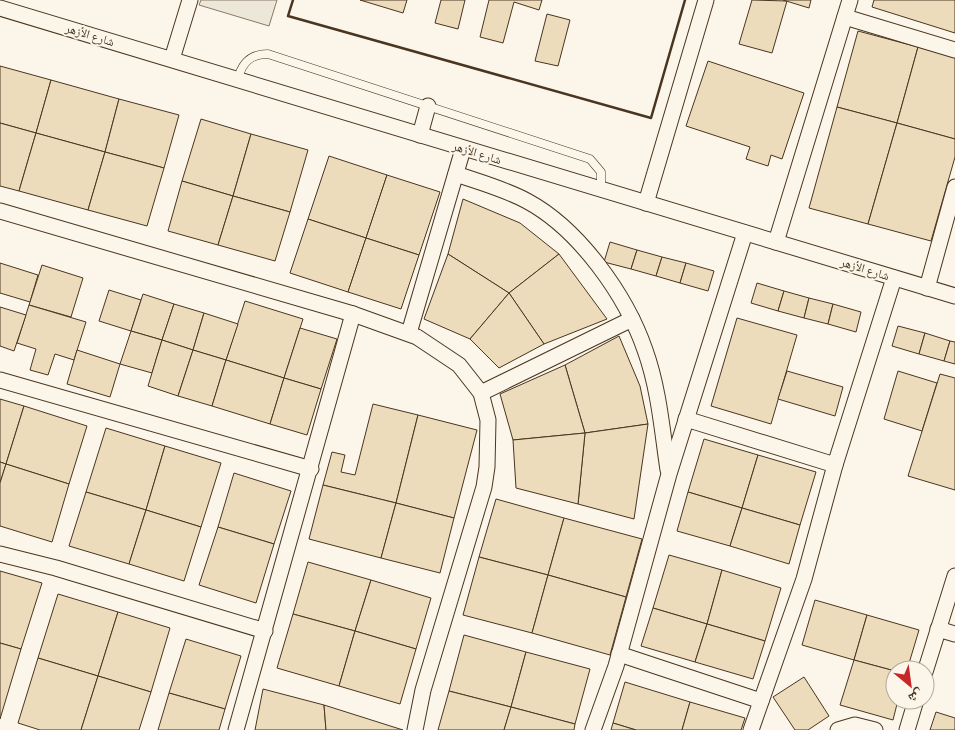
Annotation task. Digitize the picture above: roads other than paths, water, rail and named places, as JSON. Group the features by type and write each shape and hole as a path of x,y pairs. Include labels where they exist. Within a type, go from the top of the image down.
{"street":[{"path":"172,60 190,0"},
{"path":"646,203 706,0"},
{"path":"776,242 850,0"},
{"name":"شارع الأزهر","path":"0,8 955,296"},
{"path":"845,17 955,50"},
{"path":"420,135 428,106"},
{"path":"409,333 463,149"},
{"path":"456,174 516,195 549,216 593,258 612,284 632,319 645,350 657,392 669,474"},
{"path":"927,288 955,187"},
{"path":"0,211 353,314 409,333 459,365 481,394 488,420 488,467 484,486 422,690 415,730"},
{"path":"594,730 619,654 669,474 745,233"},
{"path":"751,730 804,579 835,465 894,278"},
{"path":"236,730 311,469 353,314"},
{"path":"481,394 632,319"},
{"path":"0,380 311,469"},
{"path":"686,419 835,465"},
{"path":"0,554 56,568 265,631"},
{"path":"929,660 955,576"},
{"path":"938,629 955,634"},
{"path":"619,654 761,701"},
{"path":"907,730 913,710"},
{"path":"838,730 855,725 875,730"}],"lane":[{"path":"238,79 244,63 260,54 268,54 590,159 601,172 600,189"}]}
